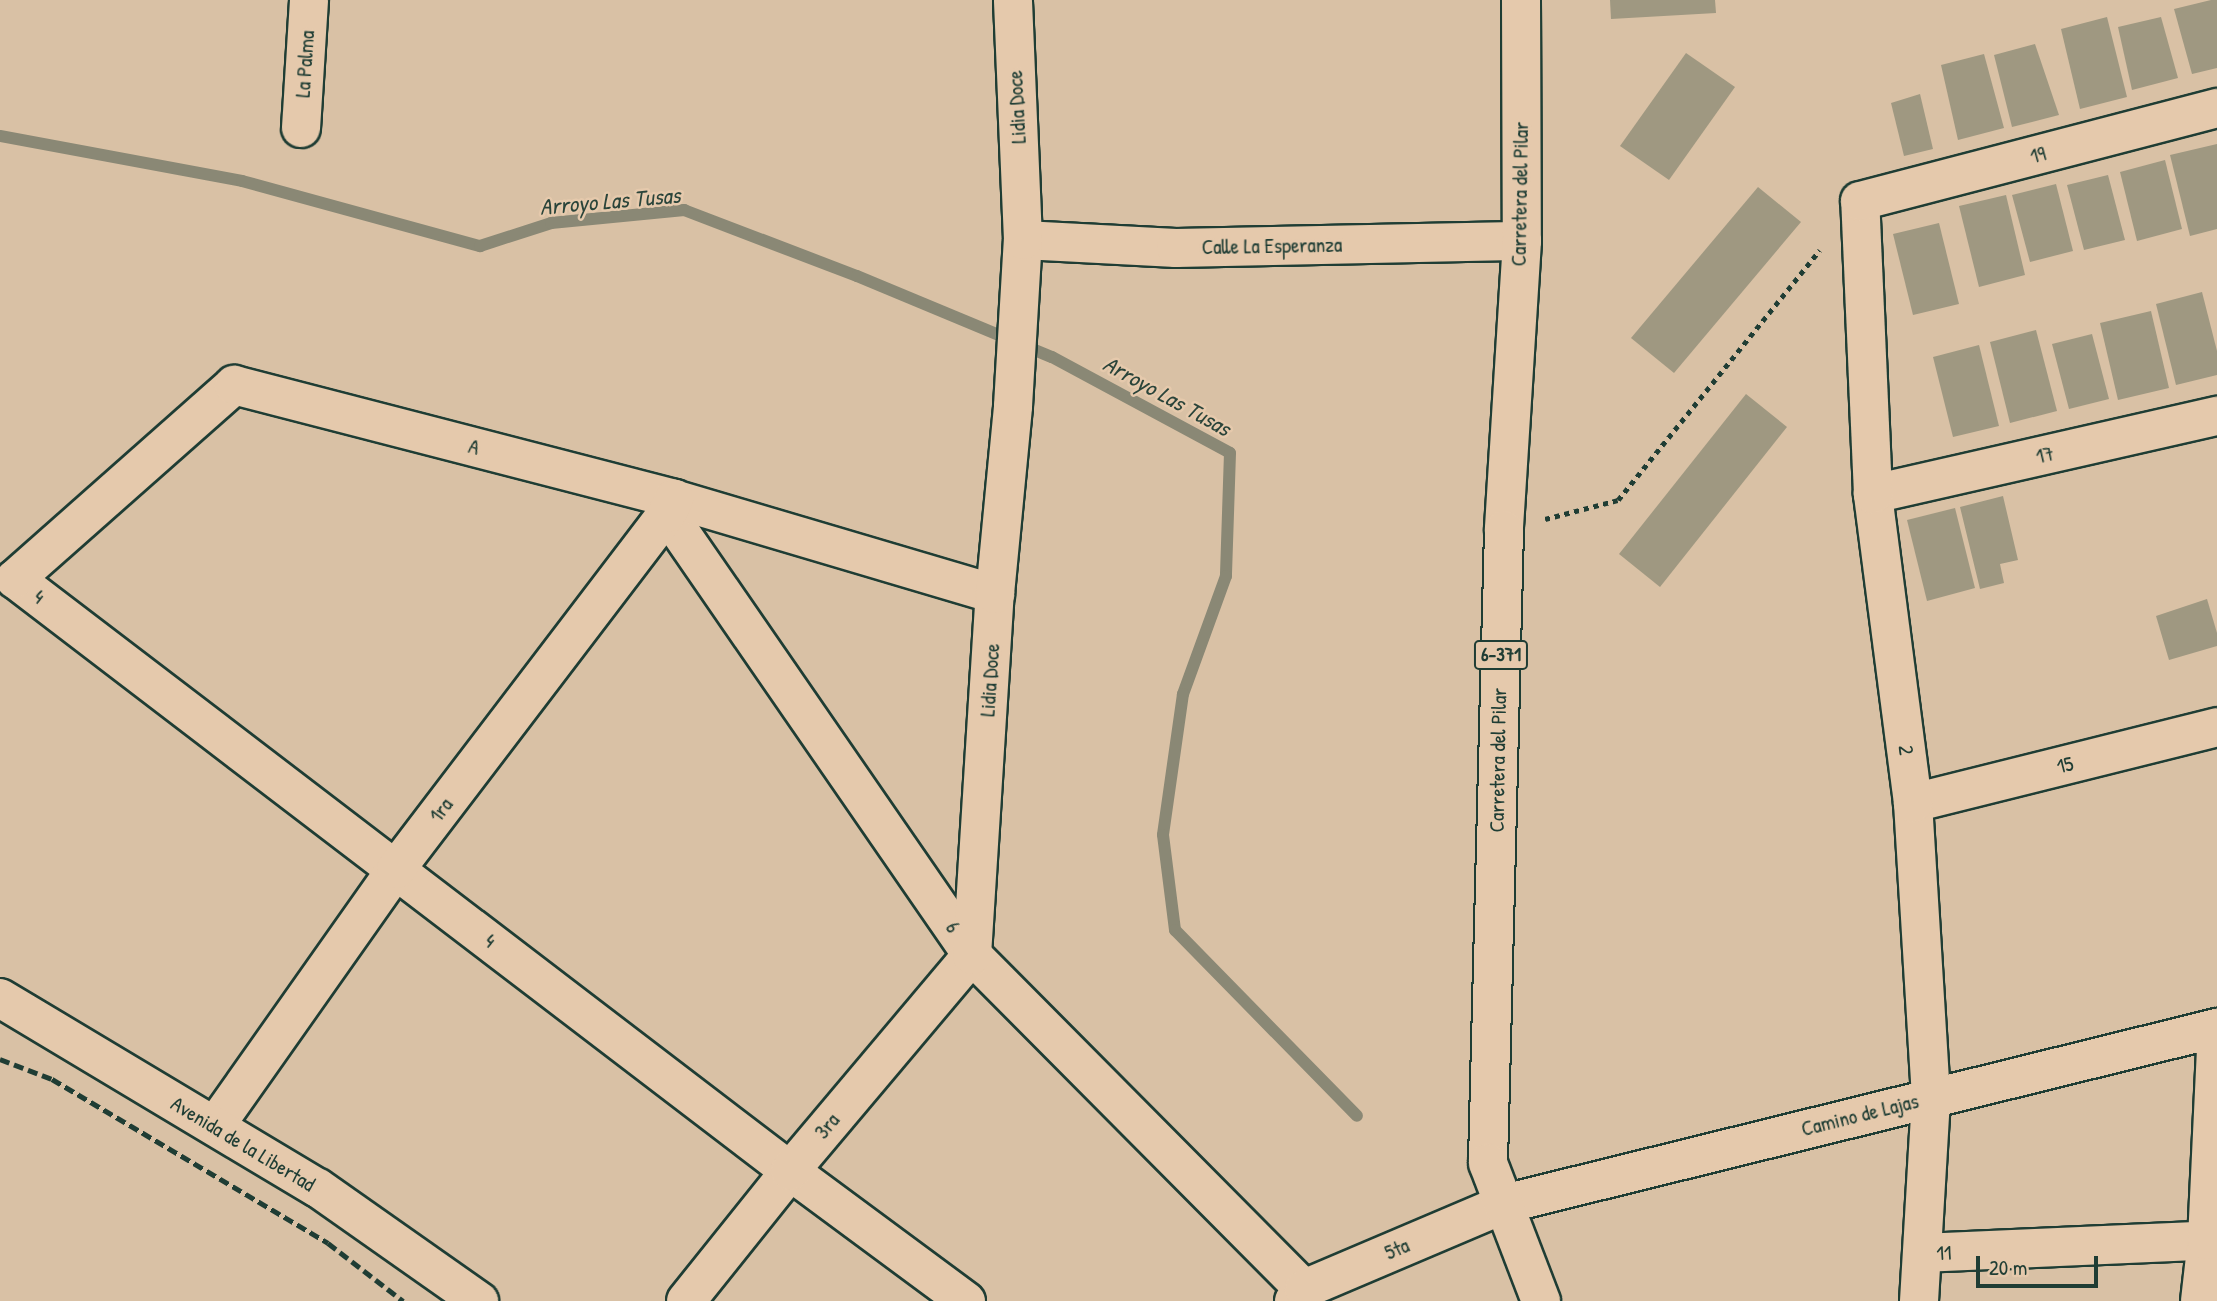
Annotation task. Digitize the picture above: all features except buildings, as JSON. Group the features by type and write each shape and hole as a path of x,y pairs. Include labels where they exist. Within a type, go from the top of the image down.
{"street":[{"name":"La Palma","path":"301,128 309,0"},
{"name":"Lidia Doce","path":"972,955 995,594 1014,388 1023,240 1013,0"},
{"name":"Carretera del Pilar","path":"1521,0 1522,241 1504,530 1488,1163 1541,1301"},
{"name":"19","path":"1860,201 2217,108"},
{"name":"2","path":"1860,201 1872,494 1913,803 1931,1097 1919,1301"},
{"name":"Calle La Esperanza","path":"1023,240 1176,248 1522,241"},
{"name":"A","path":"8,579 234,385 995,594"},
{"name":"17","path":"1872,494 2217,416"},
{"name":"1ra","path":"215,1126 396,869 670,506"},
{"name":"6","path":"670,506 972,955 1299,1295"},
{"name":"4","path":"8,579 396,869 790,1171 966,1301"},
{"name":"15","path":"1913,803 2217,727"},
{"name":"3ra","path":"686,1301 790,1171 972,955"},
{"name":"Avenida de la Libertad","path":"0,998 318,1188 479,1301"},
{"name":"Camino de Lajas","path":"1504,1204 2217,1028"},
{"path":"2200,1301 2212,1240 2217,1028"},
{"name":"5ta","path":"1299,1295 1504,1204"},
{"name":"11","path":"1923,1254 2212,1240"}],"path":[{"path":"1504,530 1618,500 1860,201"}],"waterway":[{"name":"Arroyo Las Tusas","path":"0,136 242,181 480,246 551,223 684,210 857,276 1052,357 1230,453 1226,576 1183,694 1163,835 1175,930 1357,1116"}],"railway":[{"path":"0,1059 52,1079 328,1243 403,1301"}]}
